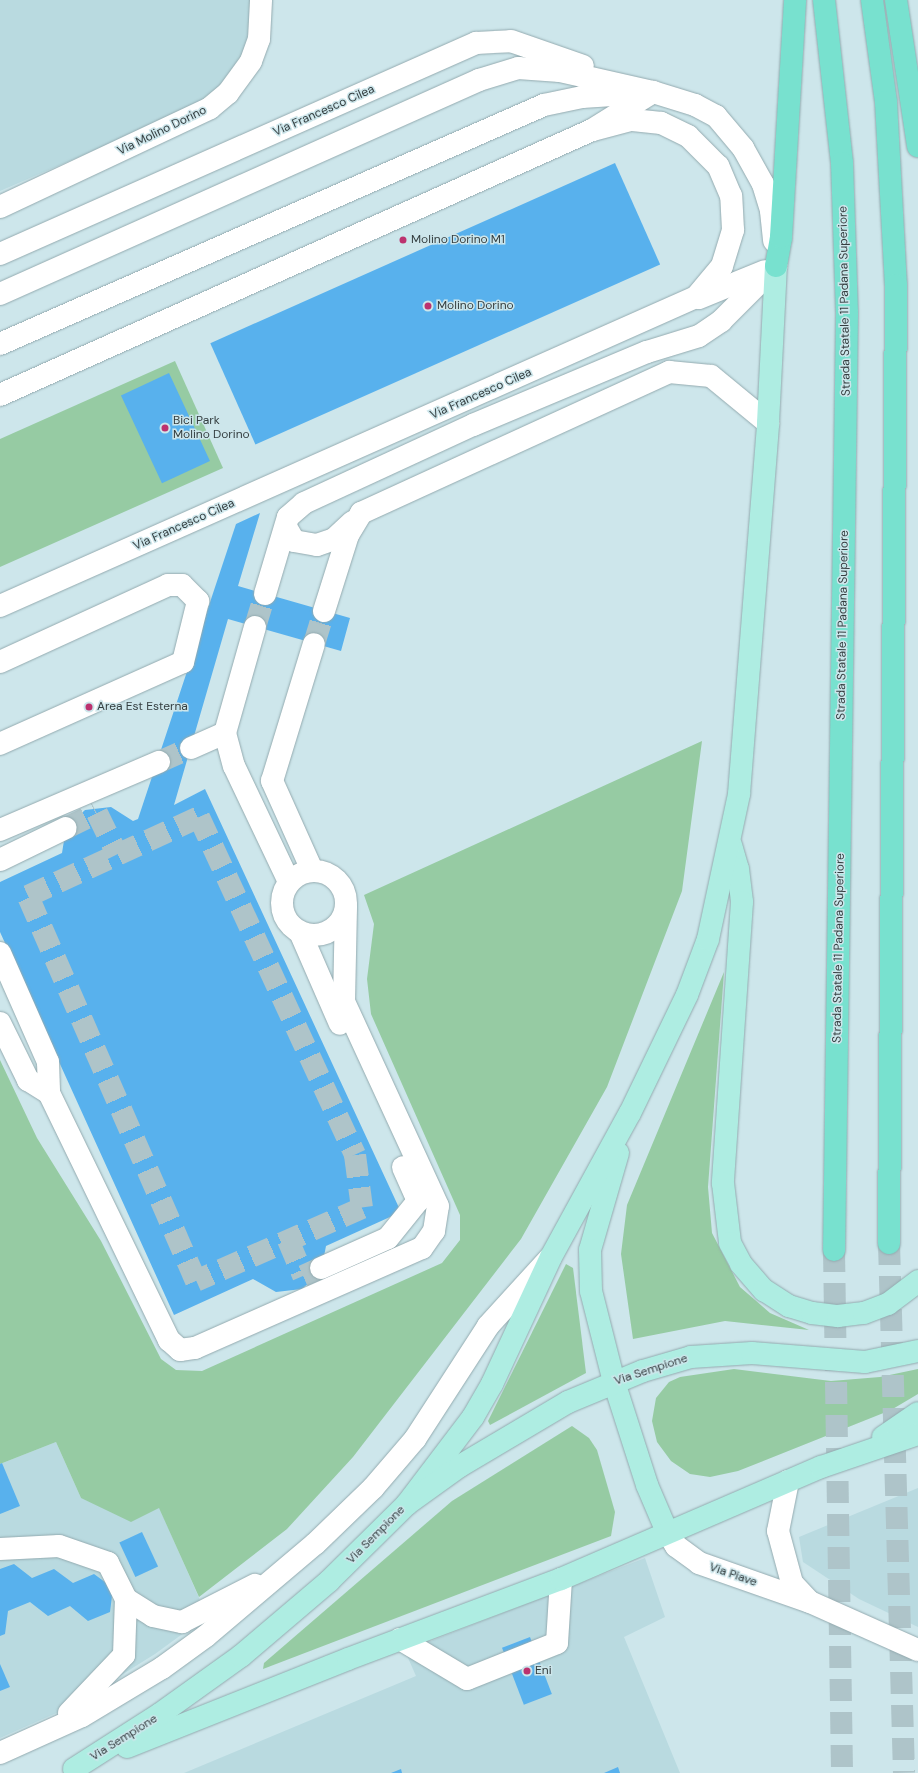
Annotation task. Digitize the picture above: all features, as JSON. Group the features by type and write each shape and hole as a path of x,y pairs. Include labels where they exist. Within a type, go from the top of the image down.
{"highway":[{"path":"776,266 781,237 795,0"},
{"name":"Strada Statale 11 Padana Superiore","path":"824,0 842,163 847,356 834,1250"},
{"path":"872,0 886,102 896,285 890,1243"},
{"path":"896,0 918,146"}],"main road":[{"path":"407,1504 473,1417 551,1257 630,1113 698,968 730,844 739,794 768,423 776,266"},
{"path":"730,844 738,868 742,902 723,1193 730,1243 742,1264 764,1290 780,1302 806,1312 838,1316 864,1313 888,1304 918,1281"},
{"path":"630,1113 590,1250 591,1290 614,1382 647,1485 667,1532"},
{"name":"Via Sempione","path":"69,1771 160,1714 241,1656 329,1581 407,1504 522,1428 614,1382 674,1361 708,1354 752,1353 860,1362 918,1351"},
{"path":"821,1467 880,1438 918,1413"},
{"name":"Via Sempione","path":"69,1771 400,1639 561,1579 667,1532 821,1467 918,1434"}],"street":[{"name":"Via Molino Dorino","path":"0,207 210,108 228,93 251,61 259,39 261,0"},
{"name":"Via Francesco Cilea","path":"0,254 476,43 511,41 532,46 654,92 695,105 716,116 743,148 767,195 776,266"},
{"name":"Via Francesco Cilea","path":"0,294 500,73 518,68 544,69 654,92"},
{"name":"Via Francesco Cilea","path":"0,344 544,105 582,97 654,92"},
{"path":"0,395 592,130 654,92"},
{"name":"Via Francesco Cilea","path":"0,606 684,304 715,276 728,251 733,214 723,175 698,144 670,127 630,120 592,130"},
{"path":"684,304 776,266"},
{"path":"265,594 288,517 304,502 480,422 647,352 699,336 721,321 776,266"},
{"path":"286,527 294,541 317,545 334,539 361,513 669,372 711,376 768,423"},
{"path":"324,611 348,535 361,513"},
{"path":"0,662 168,585 182,585 198,601 182,662 0,744"},
{"path":"255,627 225,733 234,766 289,882"},
{"path":"312,870 272,781 314,644"},
{"path":"191,748 225,733"},
{"path":"0,830 159,762"},
{"path":"0,860 66,828"},
{"path":"0,953 48,1062 49,1093 169,1340 180,1350 195,1348 422,1248 434,1231 438,1206 344,1002 346,906 338,882 329,874 312,870 289,882 284,890 282,909 292,926 300,932 418,1200 388,1238 321,1268"},
{"path":"300,932 325,932 336,926 346,906"},
{"path":"0,1023 28,1080 49,1093"},
{"path":"0,1753 50,1731 162,1668 288,1568 393,1465 443,1399 488,1326 551,1257"},
{"name":"Via Piave","path":"788,1481 778,1531 792,1583 810,1602"},
{"name":"Via Piave","path":"667,1532 676,1546 699,1563 810,1602 918,1650"},
{"path":"0,1549 59,1546 108,1564 126,1599 124,1656 103,1681 50,1731"},
{"path":"126,1599 152,1616 182,1622 288,1568"},
{"path":"400,1639 466,1679 557,1644 561,1579"}],"shaded area":[{"path":"0,0 251,0 252,7 246,47 226,81 200,101 162,121 0,191"},
{"path":"56,1442 81,1498 159,1507 207,1616 155,1654 70,1707 0,1738 0,1464"},
{"path":"918,1488 918,1627 859,1599 803,1562 799,1537"},
{"path":"645,1558 665,1617 624,1637 680,1773 184,1773 416,1676 405,1651"}],"green space":[{"path":"175,361 223,468 0,567 0,439"},
{"path":"702,741 682,891 607,1087 521,1239 353,1457 287,1529 199,1597 159,1508 131,1522 81,1498 56,1442 0,1464 0,1060 37,1138 101,1241 161,1359 176,1370 202,1371 442,1263 460,1240 460,1215 371,1014 367,979 374,924 364,895"},
{"path":"724,972 708,1187 712,1233 740,1287 770,1313 809,1330 725,1321 633,1339 621,1254 627,1205"},
{"path":"566,1264 573,1268 586,1373 490,1425 488,1421"},
{"path":"734,1369 831,1381 880,1377 918,1369 918,1394 891,1410 738,1471 710,1477 690,1474 671,1461 657,1442 652,1421 656,1398 669,1382 680,1377"},
{"path":"572,1426 589,1438 597,1450 615,1512 611,1536 263,1669 264,1663 452,1501"}],"building":[{"path":"615,163 660,264 255,445 210,343"},
{"name":"Bici Park Molino Dorino","path":"169,373 210,461 162,483 121,395"},
{"path":"260,513 238,586 350,618 341,651 228,619 174,805 205,789 401,1212 326,1246 321,1272 302,1289 276,1292 253,1279 174,1315 0,932 0,882 62,853 66,828 85,810 111,807 133,821 138,819 236,524"},
{"path":"2,1463 20,1506 0,1514 0,1464"},
{"path":"142,1532 158,1566 135,1577 119,1543"},
{"path":"14,1564 32,1578 54,1569 73,1583 94,1574 113,1588 110,1612 88,1621 70,1606 48,1616 30,1602 8,1611 5,1634 0,1636 0,1569"},
{"name":"Eni","path":"530,1637 552,1694 524,1705 502,1648"},
{"path":"0,1664 10,1687 0,1691"},
{"path":"618,1767 620,1773 604,1773"},
{"path":"401,1769 402,1773 391,1773"}],"tunnel":[{"path":"255,627 265,594"},
{"path":"314,644 324,611"},
{"path":"159,762 191,748"},
{"path":"66,828 97,813 117,854"},
{"path":"199,817 355,1155 362,1208 196,1281 28,896 199,817"},
{"path":"288,1240 303,1276 321,1268"},
{"path":"889,1243 904,1773"},
{"path":"834,1250 842,1773"}],"place":[{"name":"Molino Dorino M1","path":"403,240"},
{"name":"Molino Dorino","path":"428,306"},
{"name":"Bici Park Molino Dorino","path":"165,428"},
{"name":"Area Est Esterna","path":"89,707"},
{"name":"Eni","path":"527,1671"}]}
